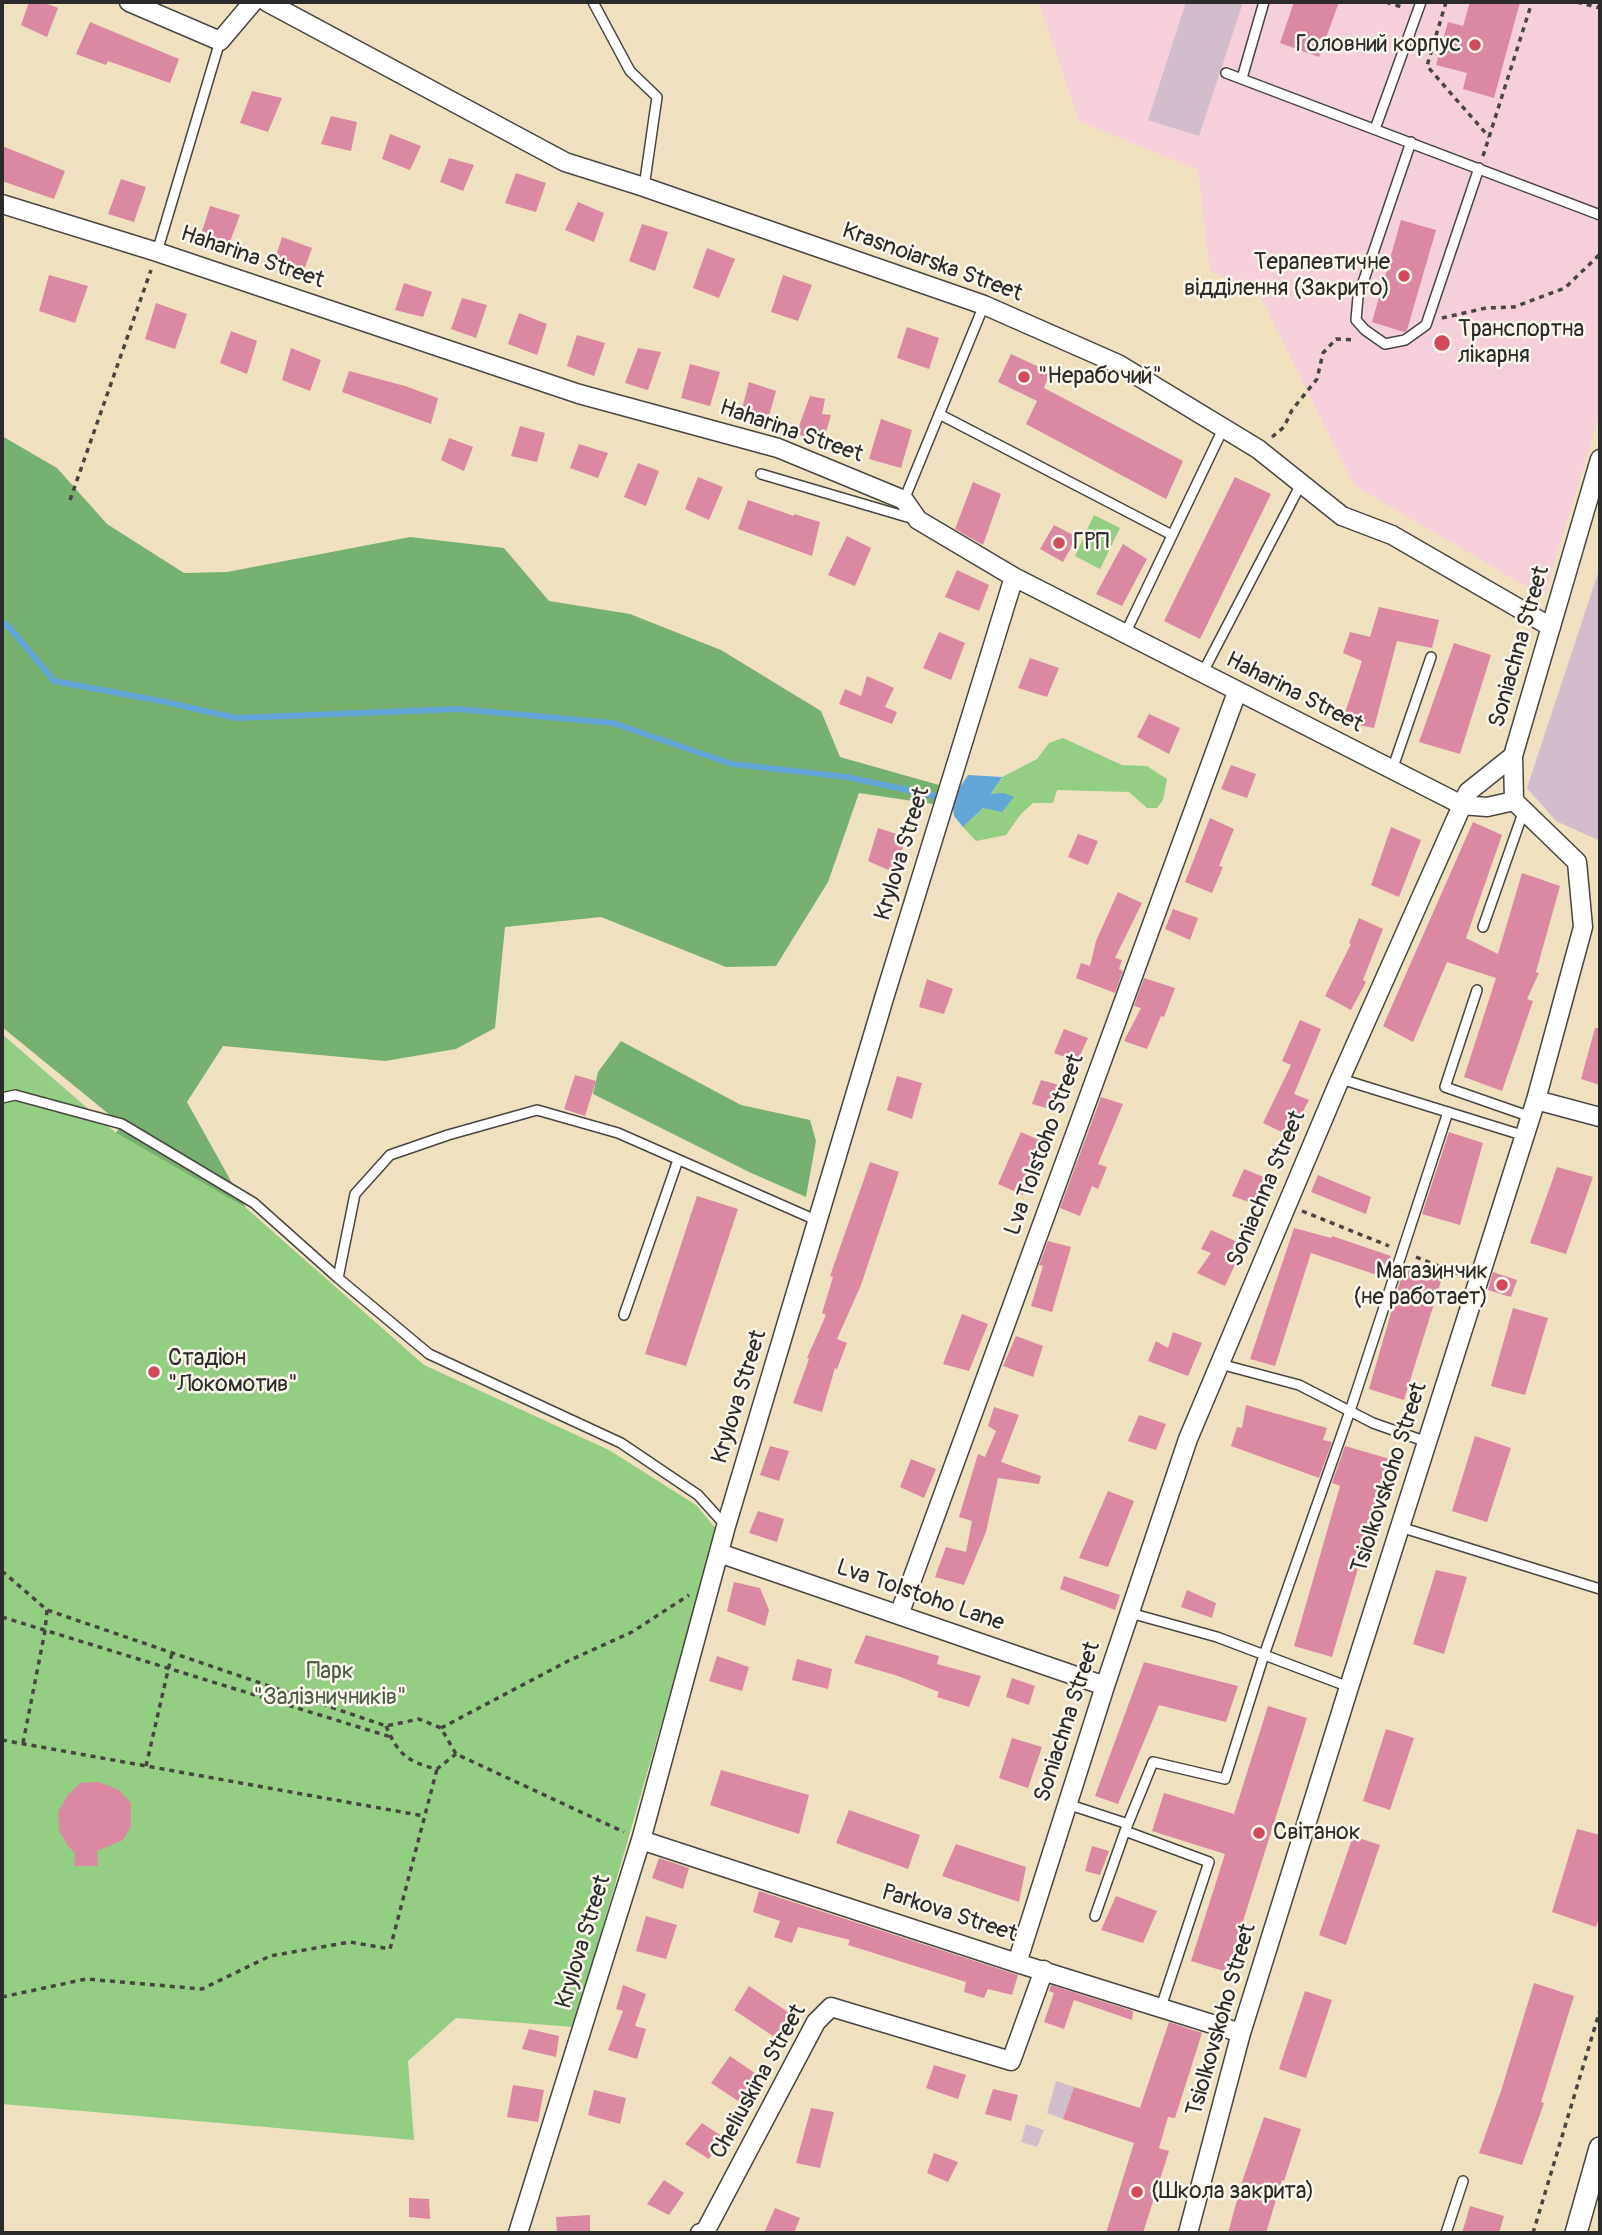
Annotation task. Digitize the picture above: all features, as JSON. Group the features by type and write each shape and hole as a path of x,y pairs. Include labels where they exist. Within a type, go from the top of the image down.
{"street":[{"path":"129,2 220,41 253,2"},
{"name":"Krasnoiarska Street","path":"267,2 565,162 985,305 1118,364 1258,449 1342,516 1392,535 1551,627"},
{"name":"Haharina Street","path":"2,204 157,252 579,394 778,448 904,500 918,520 1014,577 1462,805 1519,806"},
{"name":"Soniachna Street","path":"1017,1963 1105,1686 1188,1439 1341,1079 1468,792 1513,756 1551,627 1595,494 1600,459"},
{"name":"Krylova Street","path":"518,2233 641,1840 726,1527 885,995 1014,577"},
{"name":"Lva Tolstoho Street","path":"899,1615 1237,692"},
{"path":"1513,756 1519,806"},
{"name":"Tsiolkovskoho Street","path":"1188,2233 1241,2033 1525,1136 1583,927 1577,862 1519,806"},
{"path":"1533,1109 1600,1118"},
{"name":"Lva Tolstoho Lane","path":"719,1553 1105,1686"},
{"name":"Parkova Street","path":"641,1840 1241,2033"},
{"name":"Cheliuskina Street","path":"700,2233 705,2232 816,2022 831,2007 1011,2061 1044,1970"},
{"path":"1576,2233 1600,2148"}],"lane":[{"path":"593,2 630,71 657,97 644,187"},
{"path":"1242,78 1264,2"},
{"path":"1375,129 1421,2"},
{"path":"157,252 220,41"},
{"path":"1226,73 1600,215"},
{"path":"1411,142 1358,297 1356,320 1364,330 1385,344 1405,340 1426,325 1479,168"},
{"path":"904,500 985,305"},
{"path":"939,414 1172,535"},
{"path":"1125,634 1223,429"},
{"path":"761,474 918,520"},
{"path":"1202,674 1301,484"},
{"path":"1392,770 1431,657"},
{"path":"1483,927 1519,806"},
{"path":"1477,990 1446,1087 1533,1109"},
{"path":"1341,1079 1525,1136"},
{"path":"2,1098 15,1095 122,1124 254,1203 429,1354 621,1443 698,1495 726,1527"},
{"path":"338,1278 355,1194 390,1155 537,1110 618,1133 818,1221"},
{"path":"1095,1916 1153,1762 1225,1779 1448,1112"},
{"path":"624,1315 678,1160"},
{"path":"1220,1364 1299,1385 1373,1423 1427,1442"},
{"path":"1400,1527 1600,1589"},
{"path":"1129,1613 1217,1637 1349,1687"},
{"path":"1067,1804 1209,1862 1161,2007"},
{"path":"1446,2233 1463,2181"}],"path":[{"path":"1386,2 1417,12"},
{"path":"1447,2 1427,66 1489,137"},
{"path":"1479,168 1532,2"},
{"path":"1577,2 1600,8"},
{"path":"70,500 157,252"},
{"path":"1426,325 1442,318 1486,308 1514,307 1564,288 1600,254"},
{"path":"1258,449 1284,427 1292,410 1317,380 1323,353 1336,339 1355,340 1374,346 1385,344"},
{"path":"1287,1205 1389,1246"},
{"path":"1415,1256 1478,1282"},
{"path":"2,1571 47,1610 386,1726 419,1719 442,1728 456,1754 641,1840"},
{"path":"442,1728 568,1661 632,1632 712,1581"},
{"path":"23,1744 47,1610"},
{"path":"2,1618 391,1737"},
{"path":"146,1766 172,1653"},
{"path":"386,1726 396,1748 418,1765 437,1769"},
{"path":"2,1740 424,1816"},
{"path":"2,1997 86,1979 202,1989 270,1956 350,1942 390,1949 437,1769 456,1754"},
{"path":"1532,2233 1600,2010"}],"shaded area":[{"name":"Транспортна лікарня","path":"1039,2 1600,2 1600,413 1544,597 1354,485 1261,297 1210,270 1198,170 1079,121"},
{"path":"1186,2 1243,2 1199,136 1148,120"},
{"path":"1600,567 1600,841 1556,821 1527,788"},
{"path":"1056,2081 1074,2087 1063,2119 1047,2113"},
{"path":"1026,2124 1044,2130 1037,2147 1021,2142"}],"green space":[{"path":"2,436 57,468 107,524 184,573 227,572 410,537 504,548 549,601 630,614 721,650 821,711 840,757 939,785 933,804 859,793 828,882 776,966 726,967 601,917 505,927 495,1028 456,1049 385,1061 223,1046 187,1102 246,1208 116,1133 121,1124 2,1027"},
{"path":"1094,515 1120,528 1100,569 1075,556"},
{"path":"1063,738 1122,765 1147,766 1167,779 1163,800 1157,808 1147,808 1129,792 1057,790 1053,803 1033,803 1006,835 976,841 963,827 983,808 1002,777 1037,759 1049,743"},
{"name":"Парк \"Залізничників\"","path":"2,1034 116,1133 246,1208 424,1365 609,1450 696,1505 717,1530 574,2027 456,2018 408,2061 414,2140 2,2104"},
{"path":"621,1041 741,1105 810,1120 816,1141 806,1197 749,1172 593,1094 598,1072"}],"water":[{"path":"968,775 1002,777 991,794 1003,793 1014,797 1002,812 983,808 963,827 954,816 952,799"}],"building":[{"path":"29,2 42,2 58,8 47,37 21,25"},
{"path":"1294,2 1339,2 1319,57 1280,43"},
{"name":"Головний корпус","path":"1470,2 1520,2 1494,98 1463,89 1467,73 1436,65 1448,22 1463,26"},
{"path":"90,22 179,59 170,83 108,61 106,65 76,54"},
{"path":"252,91 282,98 268,132 240,123"},
{"path":"331,116 357,122 351,151 321,144"},
{"path":"390,134 421,146 410,170 382,159"},
{"path":"2,146 65,171 54,199 2,181"},
{"path":"449,158 474,165 463,191 440,182"},
{"path":"516,173 546,183 536,212 505,203"},
{"path":"121,179 146,187 134,222 108,214"},
{"path":"578,202 604,213 594,242 565,230"},
{"path":"210,206 240,215 225,255 197,247"},
{"name":"Терапевтичне відділення (Закрито)","path":"1401,220 1436,230 1407,330 1404,332 1372,322"},
{"path":"642,224 668,232 655,271 629,261"},
{"path":"282,237 312,248 300,281 272,269"},
{"path":"707,248 735,259 719,298 693,288"},
{"path":"49,275 88,286 75,323 39,311"},
{"path":"783,275 812,285 798,321 771,312"},
{"path":"404,283 432,292 423,317 395,310"},
{"path":"462,298 487,305 476,338 451,329"},
{"path":"156,303 187,314 175,349 145,339"},
{"path":"519,313 547,324 537,355 508,344"},
{"path":"907,327 939,338 929,369 897,358"},
{"path":"231,331 257,341 247,374 220,363"},
{"path":"577,335 605,343 594,376 567,366"},
{"path":"291,348 321,360 310,391 282,380"},
{"path":"638,348 661,352 648,390 625,383"},
{"path":"1011,354 1050,372 1044,388 1183,461 1166,499 1026,424 1037,401 998,382"},
{"path":"690,364 720,372 710,406 681,398"},
{"path":"349,371 438,398 431,424 342,392"},
{"path":"749,382 776,391 767,423 740,416"},
{"path":"810,396 825,399 822,414 831,415 823,442 796,434"},
{"path":"881,419 912,430 901,468 869,459"},
{"path":"520,426 545,433 537,462 511,456"},
{"path":"449,438 473,447 464,471 441,460"},
{"path":"579,444 608,453 598,478 570,468"},
{"path":"638,463 659,471 646,506 624,497"},
{"path":"698,477 723,487 709,520 685,509"},
{"path":"1235,477 1271,494 1200,639 1164,621"},
{"path":"973,482 1001,494 983,545 955,529"},
{"path":"748,500 820,522 812,556 738,529"},
{"name":"ГРП","path":"1054,525 1077,537 1063,562 1040,549"},
{"path":"847,536 871,548 855,586 828,575"},
{"path":"1123,544 1147,559 1122,606 1096,594"},
{"path":"957,570 989,585 979,611 945,597"},
{"path":"1379,607 1439,620 1432,648 1397,641 1374,728 1342,722 1362,661 1343,653 1350,632 1370,637"},
{"path":"939,632 965,643 951,680 923,668"},
{"path":"1454,643 1491,655 1460,754 1419,742"},
{"path":"1030,658 1059,668 1047,697 1018,688"},
{"path":"867,676 894,688 885,707 897,712 892,724 839,704 845,689 861,696"},
{"path":"1149,714 1180,728 1169,754 1137,737"},
{"path":"1231,765 1256,774 1247,798 1221,789"},
{"path":"1210,818 1234,829 1219,866 1223,867 1212,893 1185,882"},
{"path":"1473,822 1502,835 1466,938 1498,954 1522,873 1560,886 1536,972 1539,973 1527,999 1533,1001 1502,1091 1464,1077 1496,978 1447,962 1413,1042 1383,1026"},
{"path":"1391,827 1421,840 1399,897 1371,885"},
{"path":"878,828 906,837 895,873 868,861"},
{"path":"1078,834 1098,841 1088,865 1068,857"},
{"path":"1118,892 1142,903 1115,958 1122,960 1119,969 1123,971 1115,993 1076,978 1081,963 1090,966 1096,941"},
{"path":"1173,909 1198,918 1190,940 1165,929"},
{"path":"1359,918 1383,929 1363,980 1366,982 1351,1010 1325,996 1351,944 1349,943"},
{"path":"1144,978 1175,988 1164,1017 1161,1016 1147,1049 1124,1041 1141,1008 1134,1006"},
{"path":"927,979 953,989 944,1014 919,1007"},
{"path":"1300,1020 1321,1029 1294,1094 1309,1100 1290,1136 1263,1123 1291,1065 1282,1061"},
{"path":"1595,1028 1600,1028 1600,1085 1581,1079"},
{"path":"1064,1029 1088,1038 1077,1062 1054,1053"},
{"path":"575,1075 596,1081 585,1116 564,1109"},
{"path":"897,1076 922,1083 912,1119 887,1110"},
{"path":"1041,1080 1066,1087 1057,1111 1032,1104"},
{"path":"1101,1097 1123,1104 1098,1164 1107,1167 1098,1189 1092,1186 1080,1216 1060,1208"},
{"path":"1021,1132 1046,1143 1023,1195 998,1184"},
{"path":"1449,1132 1483,1143 1460,1225 1422,1214"},
{"path":"870,1162 899,1172 861,1285 837,1339 847,1343 837,1369 835,1368 822,1412 793,1403 809,1359 807,1358 826,1315 822,1313 833,1277 830,1276"},
{"path":"1557,1167 1593,1177 1566,1254 1530,1243"},
{"path":"1244,1169 1271,1180 1260,1206 1232,1196"},
{"path":"1318,1175 1371,1197 1366,1214 1311,1192"},
{"path":"697,1196 738,1209 686,1366 645,1354"},
{"path":"1294,1228 1331,1238 1332,1236 1391,1256 1387,1263 1391,1264 1386,1278 1311,1253 1275,1366 1250,1359"},
{"path":"1211,1230 1244,1245 1225,1286 1197,1273 1211,1253 1201,1249"},
{"path":"1048,1241 1071,1247 1052,1312 1031,1306 1043,1266 1039,1265"},
{"path":"1404,1268 1442,1278 1404,1400 1369,1389"},
{"name":"Магазинчик (не работает)","path":"1493,1272 1517,1280 1511,1297 1488,1290"},
{"path":"1513,1308 1548,1318 1525,1395 1491,1386"},
{"path":"962,1314 988,1324 969,1371 943,1364"},
{"path":"1173,1332 1202,1343 1188,1376 1148,1361 1156,1341 1168,1348"},
{"path":"1016,1336 1043,1346 1033,1377 1003,1366"},
{"path":"1246,1405 1327,1428 1323,1440 1332,1442 1319,1478 1231,1446 1237,1427 1242,1428"},
{"path":"994,1407 1019,1415 1001,1462 1041,1476 1039,1484 998,1478 986,1532 964,1585 935,1577 946,1547 966,1552 972,1521 959,1517 978,1454 985,1457 996,1431 988,1426"},
{"path":"1139,1415 1166,1424 1156,1450 1128,1441"},
{"path":"1475,1436 1511,1448 1487,1522 1452,1511"},
{"path":"770,1446 789,1451 779,1481 760,1475"},
{"path":"1345,1446 1390,1459 1332,1657 1294,1646 1340,1486 1332,1483"},
{"path":"911,1459 936,1469 924,1498 900,1487"},
{"path":"1108,1491 1134,1501 1108,1567 1079,1558"},
{"path":"758,1511 784,1519 777,1542 749,1533"},
{"path":"1436,1570 1467,1577 1444,1654 1413,1644"},
{"path":"1064,1576 1120,1595 1115,1610 1060,1589"},
{"path":"734,1582 760,1588 769,1610 765,1626 727,1611"},
{"path":"1187,1590 1216,1603 1212,1618 1181,1607"},
{"path":"866,1635 939,1656 937,1664 981,1676 969,1707 937,1697 939,1692 898,1676 854,1663"},
{"path":"717,1656 749,1667 742,1691 709,1681"},
{"path":"797,1659 832,1669 828,1689 792,1680"},
{"path":"1144,1662 1238,1686 1226,1722 1159,1705 1118,1804 1095,1796"},
{"path":"1012,1678 1035,1686 1029,1705 1006,1697"},
{"path":"1268,1706 1307,1718 1227,1972 1191,1961 1225,1854 1152,1831 1164,1793 1234,1814"},
{"path":"1386,1729 1414,1738 1390,1810 1363,1801"},
{"path":"1012,1738 1042,1747 1028,1788 999,1778"},
{"path":"721,1770 809,1795 799,1834 710,1805"},
{"path":"99,1782 119,1790 131,1803 131,1826 123,1840 97,1851 98,1866 74,1866 75,1853 59,1830 58,1812 67,1796 80,1783"},
{"path":"849,1810 920,1835 908,1869 836,1843"},
{"path":"1577,1829 1600,1835 1600,1914 1596,1927 1552,1912"},
{"path":"1353,1836 1380,1845 1346,1945 1319,1935"},
{"path":"956,1844 1026,1867 1019,1902 942,1876"},
{"path":"1092,1846 1109,1851 1100,1875 1085,1871"},
{"path":"659,1858 689,1868 683,1889 652,1878"},
{"path":"759,1891 1018,1975 1012,1995 988,1989 984,1998 964,1992 966,1982 848,1945 850,1940 798,1927 792,1943 774,1937 780,1921 753,1912"},
{"path":"1116,1896 1157,1911 1143,1943 1101,1930"},
{"path":"646,1916 677,1925 666,1959 636,1951"},
{"path":"1534,1983 1574,1996 1541,2102 1544,2103 1522,2165 1479,2153"},
{"path":"623,1985 646,1994 635,2026 646,2029 637,2059 608,2050 623,2011 616,2009"},
{"path":"1051,1985 1133,2011 1132,2020 1074,2000 1064,2029 1044,2022 1054,1993 1049,1991"},
{"path":"749,1986 800,2020 785,2044 734,2010"},
{"path":"1305,1991 1332,2000 1306,2078 1279,2069"},
{"name":"(Школа закрита)","path":"1169,2022 1202,2033 1175,2118 1168,2117 1159,2148 1169,2151 1143,2233 1106,2233 1134,2143 1063,2119 1074,2087 1140,2108"},
{"path":"529,2029 559,2036 556,2057 522,2049"},
{"path":"730,2056 762,2078 744,2105 711,2083"},
{"path":"934,2065 966,2075 958,2099 926,2088"},
{"path":"513,2085 544,2090 538,2122 507,2117"},
{"path":"993,2089 1018,2095 1011,2121 985,2114"},
{"path":"594,2090 626,2098 620,2124 588,2115"},
{"path":"811,2108 834,2112 820,2168 796,2163"},
{"path":"1264,2117 1301,2129 1266,2233 1228,2233 1242,2182"},
{"path":"702,2123 723,2137 709,2159 685,2144"},
{"path":"934,2153 958,2162 948,2182 927,2173"},
{"path":"664,2180 684,2193 669,2215 647,2204"},
{"path":"409,2198 429,2199 430,2219 409,2217"},
{"path":"1470,2206 1504,2216 1499,2233 1462,2233"},
{"path":"775,2208 800,2218 794,2233 764,2233"},
{"path":"590,2215 590,2233 557,2233 556,2217"}],"waterway":[{"path":"2,622 54,681 236,718 458,709 613,723 732,764 847,777 935,796"}],"place":[{"name":"Головний корпус","path":"1475,45"},
{"name":"Терапевтичне відділення (Закрито)","path":"1404,276"},
{"name":"Транспортна лікарня","path":"1442,343"},
{"name":"\"Нерабочий\"","path":"1024,377"},
{"name":"ГРП","path":"1059,543"},
{"name":"Магазинчик (не работает)","path":"1502,1285"},
{"name":"Стадіон \"Локомотив\"","path":"154,1372"},
{"name":"Світанок","path":"1259,1833"},
{"name":"(Школа закрита)","path":"1137,2192"}]}
